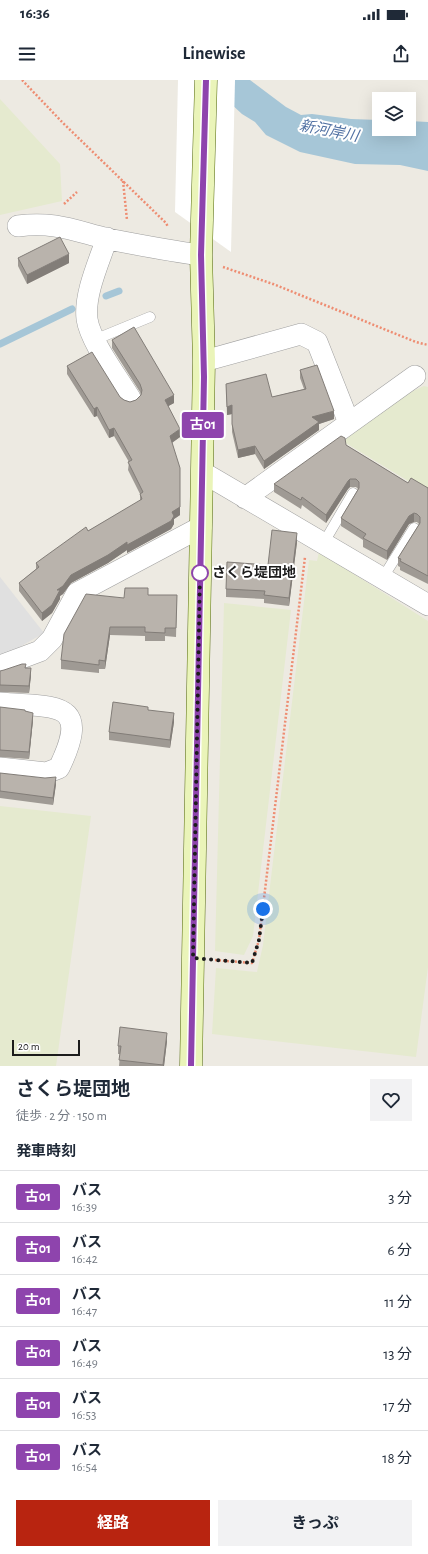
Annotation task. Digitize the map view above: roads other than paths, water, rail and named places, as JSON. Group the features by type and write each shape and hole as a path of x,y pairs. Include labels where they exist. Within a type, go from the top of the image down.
{"main road":[{"path":"191,1066 204,361 201,231 206,80"}],"street":[{"path":"18,226 36,223 49,224 107,238 201,255"},
{"path":"107,238 90,291 87,319 94,340 130,398"},
{"path":"204,361 302,334 317,342 349,423"},
{"path":"245,498 415,376"},
{"path":"202,472 315,540 428,605"},
{"path":"0,666 40,651 52,639 77,593 201,527"},
{"path":"0,703 47,706 59,710 67,714 71,721 72,731 69,748 59,768 46,773 0,768"}],"lane":[{"path":"94,340 150,317"},
{"path":"315,540 353,493"},
{"path":"382,578 414,528"}],"water":[{"name":"新河岸川","path":"205,80 250,80 286,107 301,115 312,114 351,119 372,120 372,136 416,136 416,121 428,122 428,171 400,165 355,164 300,152 266,135 255,122 242,114"}],"waterway":[{"path":"106,296 119,291"},
{"path":"0,344 72,309"}],"place":[{"name":"さくら堤団地","path":"200,573"}]}
